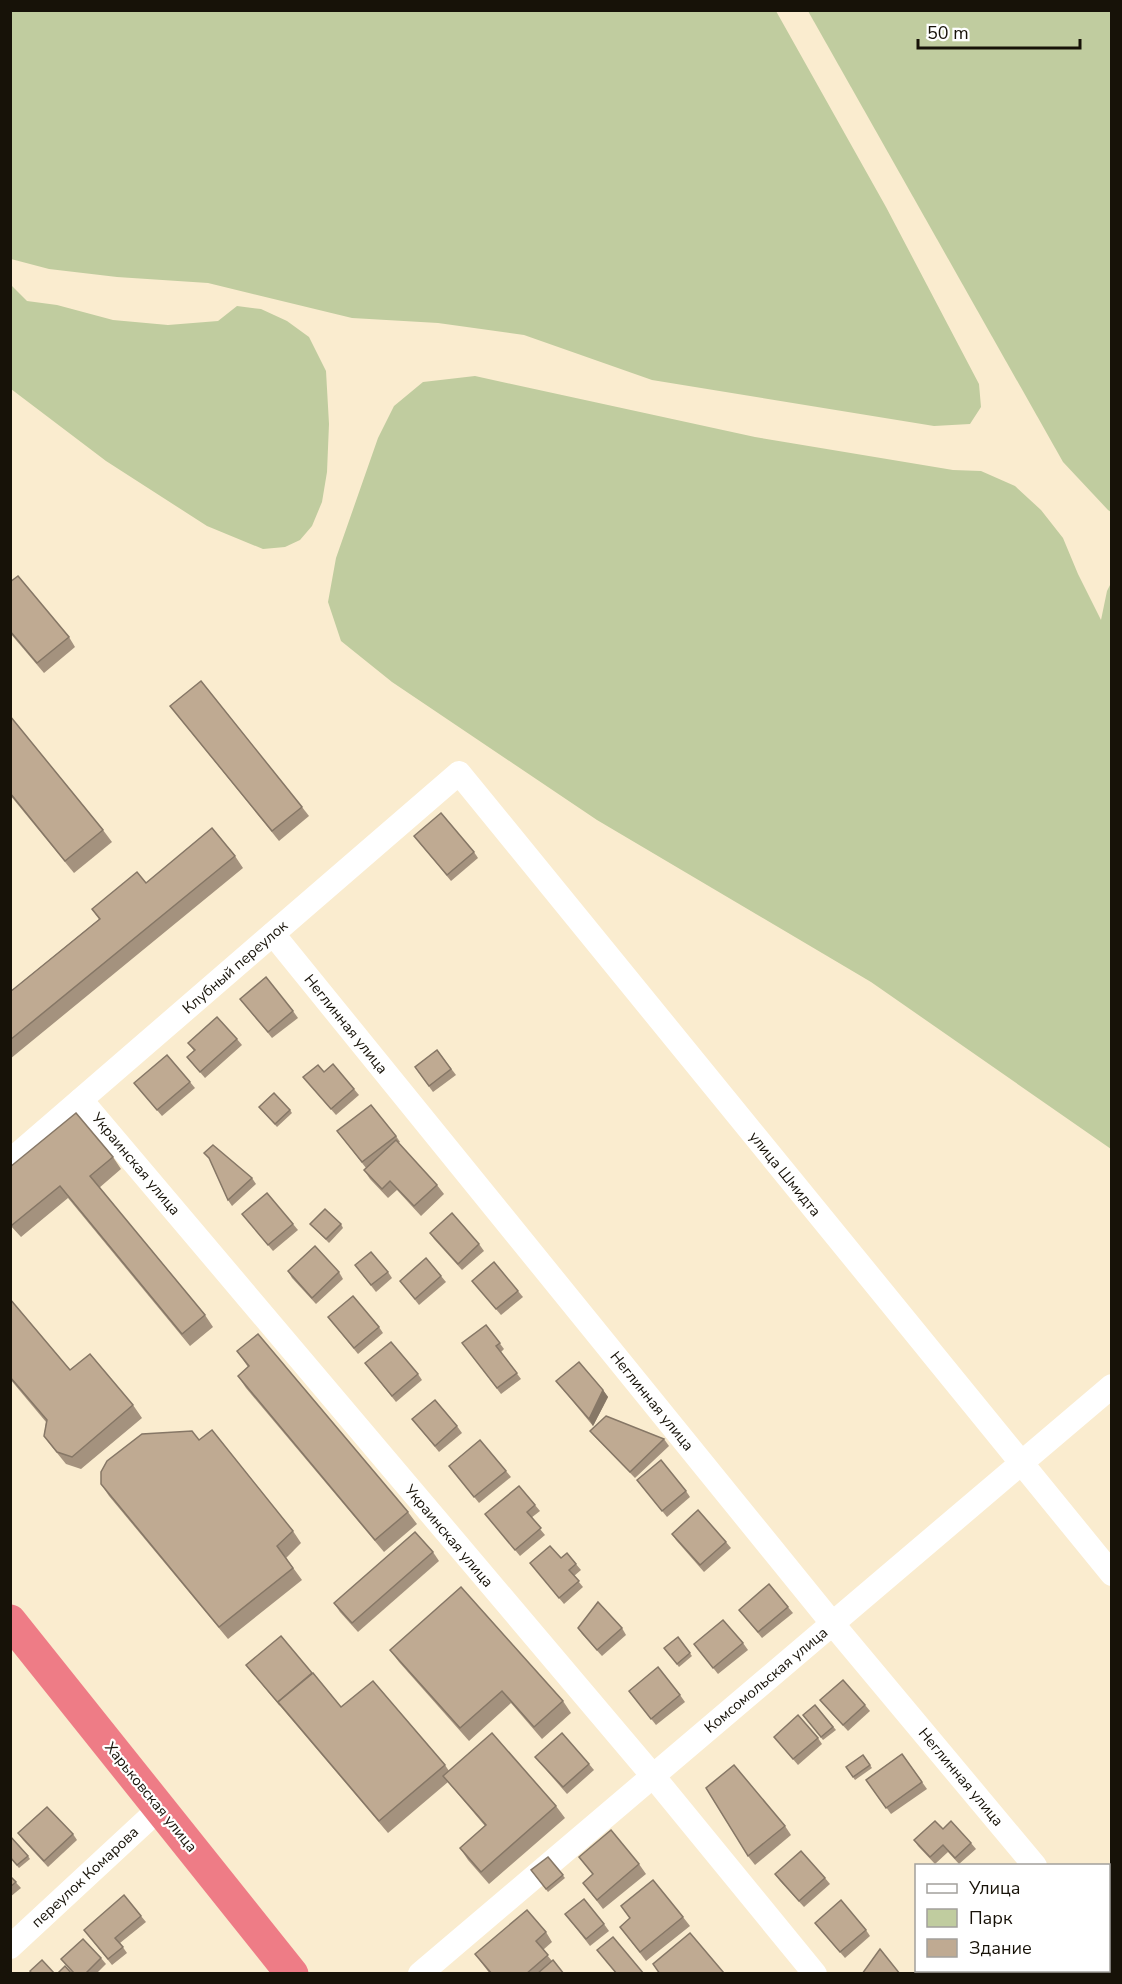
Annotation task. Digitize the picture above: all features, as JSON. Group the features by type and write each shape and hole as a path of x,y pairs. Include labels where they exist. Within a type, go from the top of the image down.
{"highway":[{"name":"Харьковская улица","path":"10,1621 292,1974"}],"street":[{"name":"Клубный переулок","path":"10,1161 459,773"},
{"name":"улица Шмидта","path":"459,773 1112,1574"},
{"name":"Неглинная улица","path":"273,934 832,1623 1033,1864"},
{"name":"Украинская улица","path":"81,1100 652,1776 815,1974"},
{"name":"Комсомольская улица","path":"420,1974 1112,1386"},
{"name":"переулок Комарова","path":"10,1947 160,1808"}],"green space":[{"path":"11,10 776,11 886,207 979,384 981,407 970,424 934,426 652,380 524,335 438,323 352,318 208,283 117,277 49,269 11,259"},
{"path":"808,11 1111,11 1111,512 1063,462"},
{"path":"11,285 27,301 57,305 113,320 168,325 218,321 237,306 261,309 287,321 309,337 326,371 329,424 327,472 322,502 312,526 300,540 285,547 263,549 207,526 106,461 11,389"},
{"path":"475,376 755,437 953,470 981,471 1015,486 1041,510 1063,538 1101,620 1111,583 1111,1149 871,982 597,820 392,682 341,641 328,602 336,558 378,438 394,406 423,382"}],"building":[{"path":"18,576 69,637 37,663 10,631 10,582"},
{"path":"201,681 302,807 272,831 170,706"},
{"path":"10,716 103,830 65,861 10,793"},
{"path":"441,813 474,852 447,875 414,836"},
{"path":"212,828 235,856 10,1040 10,992 100,919 92,909 137,872 146,883"},
{"path":"266,977 293,1011 268,1032 240,999"},
{"path":"217,1017 237,1039 200,1072 187,1057 195,1050 188,1043"},
{"path":"437,1050 451,1069 429,1086 415,1067"},
{"path":"167,1055 190,1082 157,1110 134,1083"},
{"path":"333,1064 354,1089 331,1109 303,1077 318,1065 324,1072"},
{"path":"274,1093 290,1110 275,1124 259,1107"},
{"path":"371,1105 396,1136 362,1162 337,1131"},
{"path":"76,1113 113,1157 90,1176 205,1315 182,1334 60,1186 12,1225 10,1223 10,1167"},
{"path":"396,1140 437,1185 414,1206 390,1181 382,1189 364,1170"},
{"path":"213,1145 252,1178 228,1200 209,1158 204,1153"},
{"path":"267,1193 293,1224 268,1245 242,1214"},
{"path":"325,1209 341,1224 326,1239 310,1224"},
{"path":"452,1213 479,1244 458,1264 430,1233"},
{"path":"315,1246 339,1272 312,1298 288,1271"},
{"path":"371,1252 388,1272 371,1285 355,1265"},
{"path":"426,1258 441,1276 415,1299 400,1281"},
{"path":"494,1262 518,1291 496,1309 472,1281"},
{"path":"353,1296 379,1327 354,1348 328,1317"},
{"path":"10,1299 70,1370 90,1354 133,1405 72,1457 57,1452 44,1436 47,1420 10,1377"},
{"path":"486,1325 500,1343 496,1346 517,1373 497,1388 462,1343"},
{"path":"258,1334 408,1512 375,1540 238,1376 249,1366 237,1351"},
{"path":"391,1342 418,1374 392,1396 365,1363"},
{"path":"579,1362 603,1390 589,1419 556,1381"},
{"path":"435,1400 457,1426 435,1446 412,1419"},
{"path":"606,1416 664,1439 630,1472 590,1431"},
{"path":"212,1430 293,1531 277,1546 293,1568 219,1627 101,1484 101,1472 107,1461 142,1434 192,1431 199,1440"},
{"path":"480,1440 506,1471 474,1497 449,1466"},
{"path":"661,1460 686,1491 662,1511 637,1480"},
{"path":"519,1486 535,1505 527,1512 541,1528 515,1550 485,1514"},
{"path":"698,1510 726,1542 700,1565 672,1534"},
{"path":"415,1532 433,1552 352,1623 334,1603"},
{"path":"550,1546 561,1558 567,1553 576,1564 569,1570 579,1581 559,1598 530,1563"},
{"path":"769,1584 788,1607 758,1632 739,1610"},
{"path":"461,1587 563,1701 534,1727 502,1691 460,1728 390,1650"},
{"path":"598,1602 622,1628 597,1650 578,1628"},
{"path":"723,1620 743,1643 713,1668 694,1644"},
{"path":"281,1636 312,1673 278,1702 280,1705 246,1665"},
{"path":"678,1637 690,1653 677,1664 664,1648"},
{"path":"658,1667 680,1695 651,1719 629,1691"},
{"path":"313,1673 341,1707 373,1681 445,1765 379,1821 278,1702"},
{"path":"843,1680 865,1705 843,1725 820,1700"},
{"path":"815,1705 833,1727 821,1737 803,1715"},
{"path":"798,1715 818,1738 793,1759 774,1737"},
{"path":"492,1733 556,1806 481,1872 460,1848 486,1825 443,1776"},
{"path":"562,1733 589,1764 563,1787 535,1757"},
{"path":"902,1754 922,1782 886,1808 866,1780"},
{"path":"863,1755 870,1765 853,1777 846,1767"},
{"path":"734,1765 785,1826 748,1856 706,1788"},
{"path":"47,1807 73,1834 44,1861 18,1833"},
{"path":"935,1821 943,1829 951,1821 971,1843 955,1858 943,1845 930,1857 914,1840"},
{"path":"611,1830 639,1864 597,1900 583,1883 593,1874 579,1857"},
{"path":"10,1836 28,1856 17,1865 10,1857"},
{"path":"801,1851 825,1878 799,1901 775,1874"},
{"path":"548,1857 563,1875 546,1889 531,1870"},
{"path":"10,1876 16,1882 10,1887"},
{"path":"653,1880 683,1917 640,1952 620,1927 630,1918 621,1906"},
{"path":"124,1895 141,1916 115,1938 123,1947 108,1959 84,1930"},
{"path":"584,1899 604,1924 586,1939 565,1914"},
{"path":"841,1900 866,1930 840,1952 815,1923"},
{"path":"527,1910 546,1932 536,1941 548,1955 526,1974 492,1974 475,1954"},
{"path":"690,1933 724,1974 660,1974 653,1964"},
{"path":"613,1937 644,1974 617,1974 597,1950"},
{"path":"83,1939 101,1958 85,1974 75,1974 61,1959"},
{"path":"880,1949 900,1974 862,1974"},
{"path":"42,1960 55,1974 32,1974 30,1971"},
{"path":"553,1960 564,1974 537,1974"},
{"path":"65,1966 72,1974 57,1974"}]}
